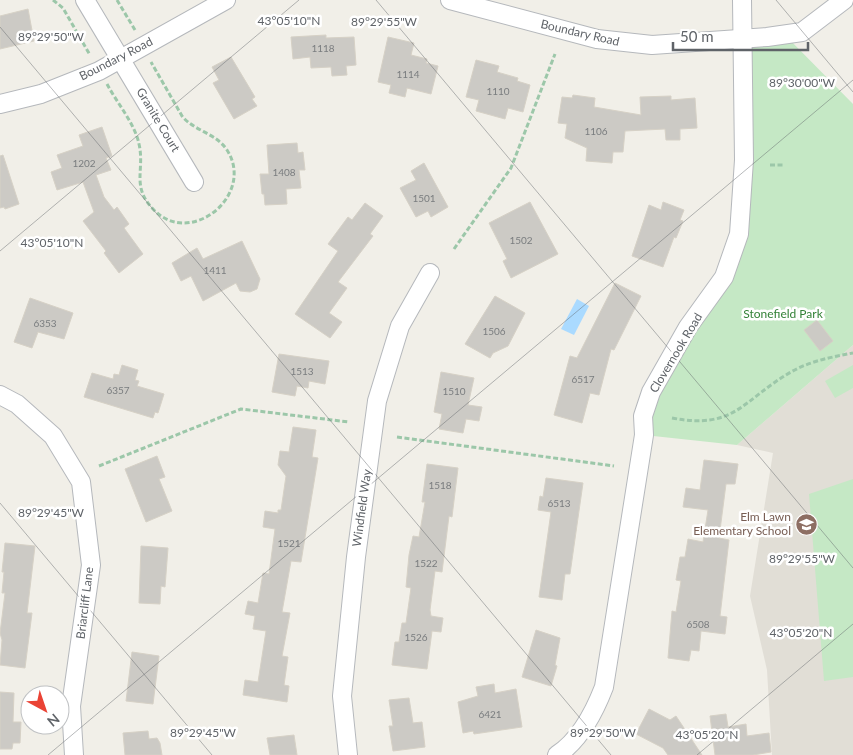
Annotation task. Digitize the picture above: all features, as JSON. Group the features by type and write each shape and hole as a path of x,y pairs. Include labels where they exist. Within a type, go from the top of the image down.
{"street":[{"name":"Granite Court","path":"85,0 119,60 134,80 194,182"},
{"name":"Boundary Road","path":"0,104 41,94 99,71 226,0"},
{"name":"Boundary Road","path":"450,0 613,42 652,45 743,39 802,32 844,0"},
{"name":"Clovernook Road","path":"561,754 568,748 588,721 604,688 644,434 643,416 651,392 688,327 724,277 739,234 744,160 742,0"},
{"name":"Windfield Way","path":"348,755 342,696 356,557 377,401 400,326 430,273"},
{"name":"Briarcliff Lane","path":"0,395 17,404 53,436 81,482 92,565 71,706 74,755"}],"path":[{"path":"53,0 63,8 90,55"},
{"path":"117,0 135,30"},
{"path":"454,249 511,168 556,54"},
{"path":"770,165 783,165"},
{"path":"672,418 691,422 711,422 729,416 767,387 793,371 827,358 853,353"},
{"path":"99,466 241,408 349,422"},
{"path":"397,438 614,466"}],"shaded area":[{"name":"Elm Lawn Elementary School","path":"853,345 853,755 772,755 767,670 750,596 773,453 737,445"}],"green space":[{"name":"Stonefield Park","path":"785,35 853,104 853,345 737,445 644,435 651,392 739,234 743,39"},
{"path":"853,365 853,388 835,398 825,381"},
{"path":"853,479 853,677 824,681 809,494"}],"water":[{"path":"577,299 589,306 574,335 561,329"}],"building":[{"path":"28,9 34,41 0,49 0,16"},
{"path":"326,35 326,38 354,37 356,65 346,66 347,75 332,76 331,67 311,68 310,57 293,59 291,37"},
{"path":"388,37 414,43 411,55 427,59 426,63 438,66 431,94 407,88 405,97 389,93 391,85 378,82"},
{"path":"231,57 255,97 252,99 257,106 234,119 213,83 219,80 212,67"},
{"path":"476,60 499,66 497,72 518,78 517,81 530,85 523,112 508,108 505,119 476,111 479,100 466,97"},
{"path":"573,95 595,98 594,107 641,115 640,97 671,96 671,100 695,98 697,128 680,129 680,140 666,140 665,129 625,131 623,152 613,152 612,163 586,161 587,148 565,138 567,124 558,123 562,97 572,98"},
{"path":"102,127 112,156 106,158 111,170 96,175 104,197 114,210 117,207 129,224 124,228 143,254 119,273 104,253 106,251 83,221 94,212 83,182 57,190 51,172 62,168 57,155 83,146 79,135"},
{"path":"297,143 298,153 303,152 305,170 299,170 301,188 286,189 287,204 265,205 260,174 269,174 267,145"},
{"path":"3,155 19,204 5,209 4,207 0,208 0,156"},
{"path":"424,163 448,207 431,217 428,211 416,217 400,188 416,180 411,171"},
{"path":"530,202 558,254 511,278 503,261 507,259 489,223"},
{"path":"663,202 684,210 680,220 683,221 676,238 674,237 663,267 632,256 649,205 661,210"},
{"path":"365,203 383,216 370,234 373,236 338,282 347,288 329,313 342,322 330,338 295,314 338,251 328,244 348,217 352,220"},
{"path":"242,241 260,279 257,289 250,292 240,291 236,283 203,301 191,276 181,281 172,263 197,248 203,259"},
{"path":"615,283 641,296 614,350 611,349 599,395 590,393 582,423 554,415 570,356 577,358"},
{"path":"495,296 525,313 508,346 493,353 490,358 465,344"},
{"path":"30,298 73,313 64,339 38,332 32,348 14,342"},
{"path":"817,320 833,341 820,351 804,330"},
{"path":"279,354 329,361 325,384 309,381 308,388 297,386 295,396 272,392"},
{"path":"122,365 138,370 135,380 139,381 137,386 164,394 158,413 155,412 153,418 84,397 92,373 113,379 114,374 119,375"},
{"path":"441,372 474,378 468,405 482,407 479,421 466,419 463,433 439,429 442,414 434,412"},
{"path":"293,427 316,430 312,457 318,458 301,562 291,561 282,612 290,613 282,656 288,657 284,685 289,686 287,702 243,695 245,680 258,682 266,631 253,629 255,616 245,614 248,601 258,603 263,573 269,574 275,529 263,527 265,511 278,513 278,510 281,510 286,476 278,465 280,451 289,452"},
{"path":"157,456 165,477 159,479 172,511 146,522 125,469"},
{"path":"704,460 738,464 735,484 726,484 719,538 729,540 720,616 727,617 725,634 701,631 699,651 691,650 689,661 668,658 672,611 676,612 681,581 676,580 680,557 685,557 688,539 703,542 708,510 683,507 686,488 700,490"},
{"path":"427,464 458,468 452,517 449,516 442,572 435,571 430,610 431,616 443,618 441,632 432,631 427,669 392,665 395,642 399,642 402,623 406,623 411,588 406,587 409,555 413,536 419,537 425,502 422,502"},
{"path":"546,478 583,483 570,574 565,574 562,600 539,597 551,512 538,510 540,496 543,497"},
{"path":"5,543 35,546 27,613 32,613 25,668 0,665 2,640 0,633 5,593 2,593 4,572 2,572"},
{"path":"141,546 168,548 165,587 161,586 160,604 139,603"},
{"path":"536,630 560,638 555,665 557,666 551,686 522,677"},
{"path":"132,652 159,656 153,704 126,701"},
{"path":"494,684 495,693 516,689 522,727 474,734 473,731 463,733 458,702 478,696 476,687"},
{"path":"0,692 14,693 13,722 20,722 20,743 13,743 12,749 0,749"},
{"path":"409,698 413,723 422,722 425,747 393,751 389,726 393,726 389,700"},
{"path":"649,709 670,720 676,716 702,755 668,755 663,748 636,734"},
{"path":"726,714 728,727 746,724 747,736 769,733 771,752 753,755 715,755 710,716"},
{"path":"148,731 149,739 157,738 160,743 162,755 125,755 123,733"},
{"path":"294,735 297,755 270,755 267,738"}],"place":[{"name":"Elm Lawn Elementary School","path":"807,524"}]}
